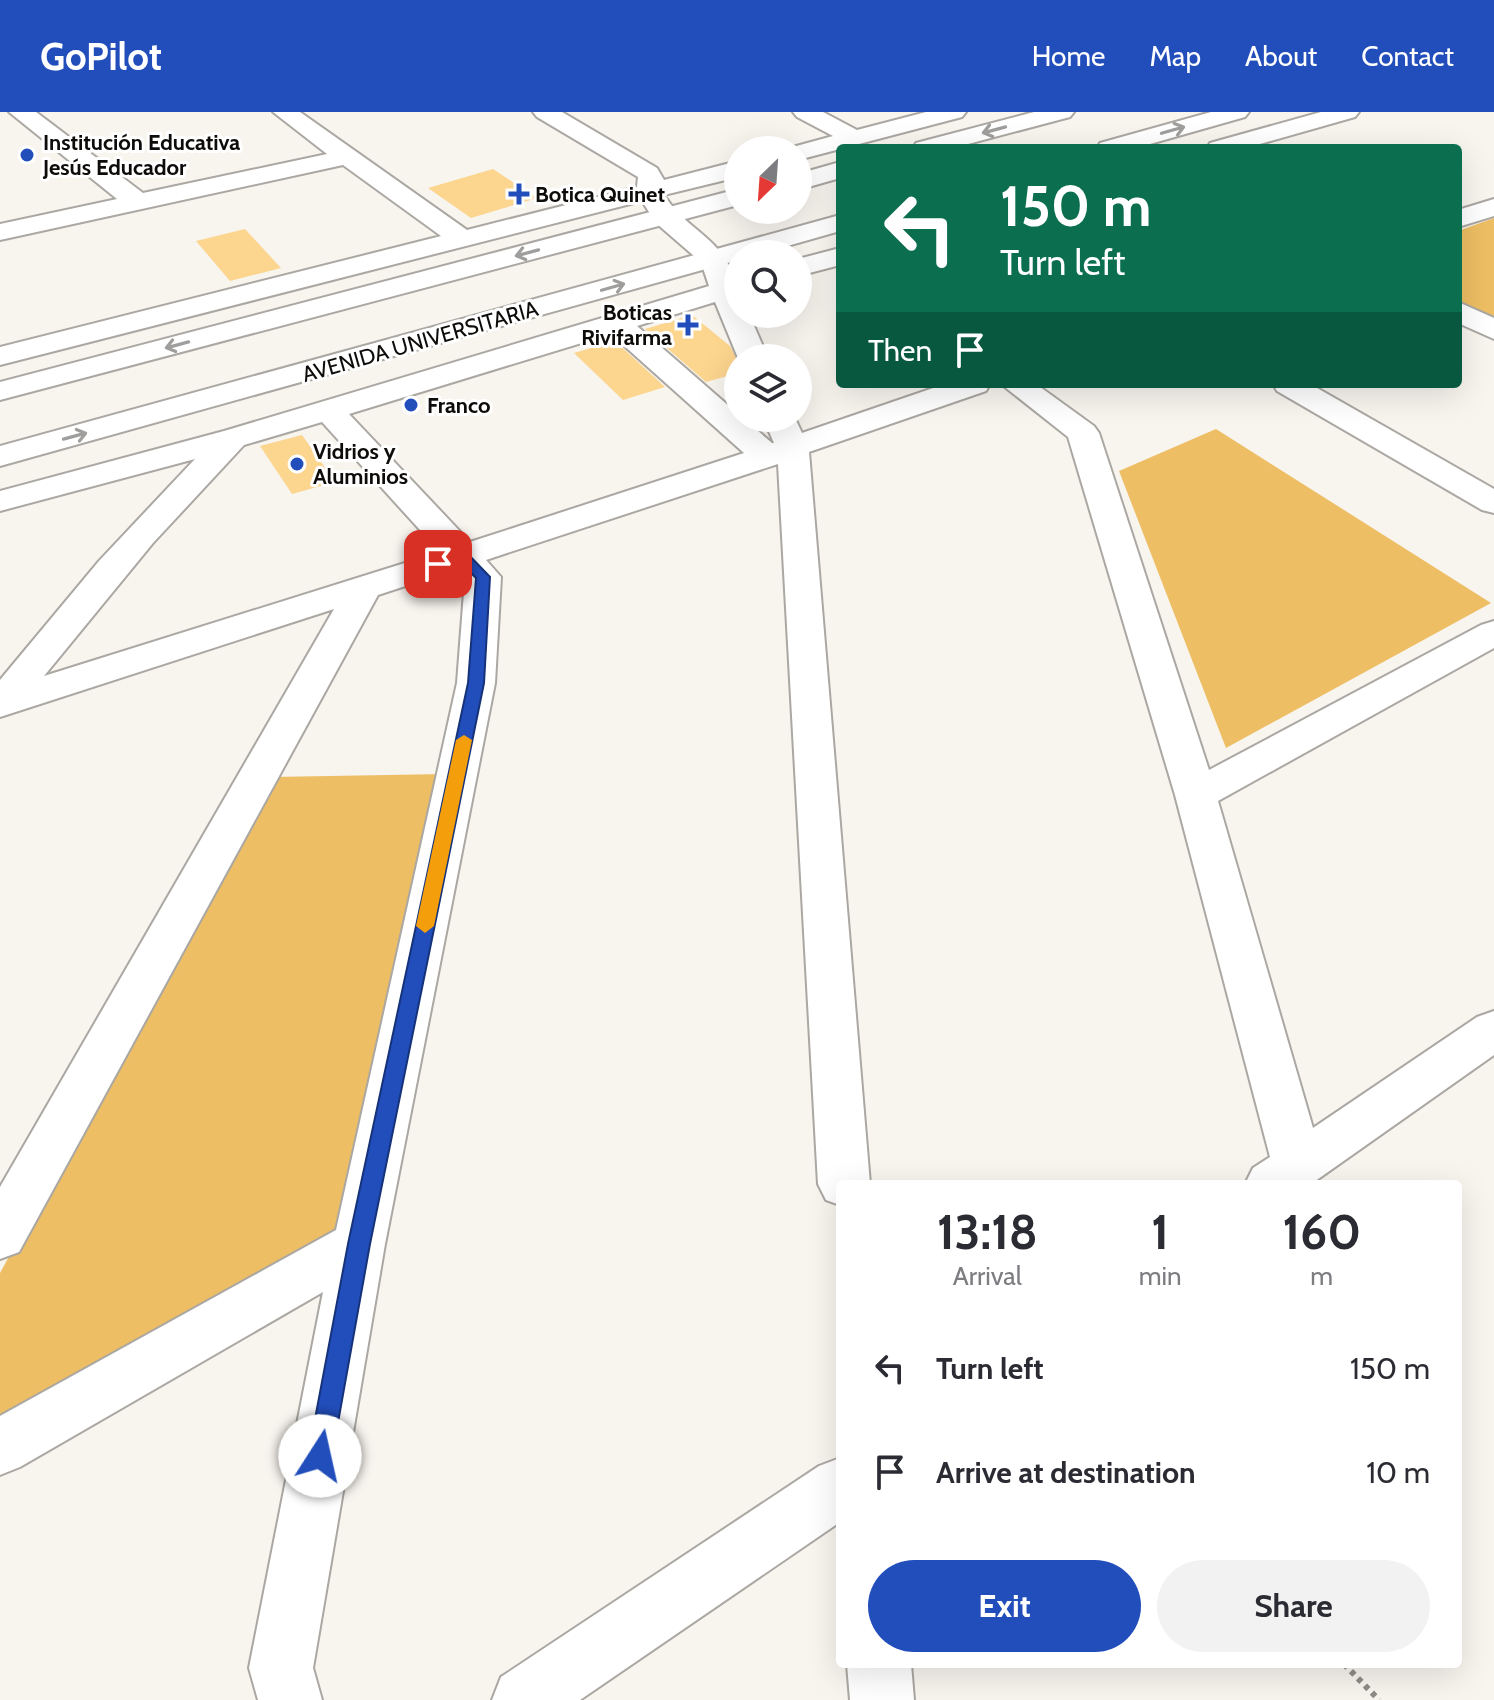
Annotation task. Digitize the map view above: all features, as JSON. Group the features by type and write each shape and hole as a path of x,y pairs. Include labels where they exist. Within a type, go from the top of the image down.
{"street":[{"path":"21,112 138,202"},
{"path":"285,112 464,240"},
{"path":"545,112 648,173 651,179 649,192 665,217 714,259 724,276"},
{"path":"805,112 854,138"},
{"path":"812,149 954,112"},
{"path":"940,144 1062,112"},
{"path":"1123,144 1237,112"},
{"path":"1233,144 1347,112"},
{"path":"0,232 350,156"},
{"path":"812,178 836,171"},
{"path":"0,356 724,173"},
{"path":"0,391 724,201"},
{"path":"1462,218 1494,207"},
{"name":"AVENIDA UNIVERSITARIA","path":"0,456 836,224"},
{"path":"812,264 836,257"},
{"name":"AVENIDA UNIVERSITARIA","path":"0,501 235,438 724,290"},
{"path":"1462,313 1494,330"},
{"path":"616,323 780,441 844,1180"},
{"path":"1,704 363,590 780,441 961,388"},
{"path":"1021,388 1083,433 1196,795 1285,1174 1494,1030"},
{"path":"1295,388 1494,503"},
{"path":"290,1700 281,1668 359,1244 476,683 483,577 327,409"},
{"path":"1,704 101,582 193,478 235,438"},
{"path":"0,1236 363,590"},
{"path":"1196,795 1494,633"},
{"path":"0,1447 359,1244"},
{"path":"524,1700 836,1490"},
{"path":"879,1668 882,1700"}],"path":[{"path":"1348,1668 1379,1700"}],"shaded area":[{"path":"1494,218 1494,320 1462,303 1462,230"},
{"path":"1216,429 1491,603 1226,748 1119,471"},
{"path":"446,774 340,1228 0,1421 0,1273 272,777"}],"building":[{"path":"493,169 537,198 471,218 428,188"},
{"path":"245,229 281,268 230,281 196,241"},
{"path":"692,315 728,344 724,344 724,377 706,382 645,329"},
{"path":"615,341 665,387 623,400 574,353"},
{"name":"Vidrios y Aluminios","path":"302,435 335,482 292,494 260,446"}],"slow traffic":[{"path":"425,926 464,740"}],"place":[{"name":"Institución Educativa Jesús Educador","path":"27,155"},
{"name":"Botica Quinet","path":"519,194"},
{"name":"Boticas Rivifarma","path":"688,325"},
{"name":"Franco","path":"411,405"},
{"name":"Vidrios y Aluminios","path":"297,464"}],"route":[{"path":"320,1456 359,1244 476,683 483,577 462,556 438,564"}]}
